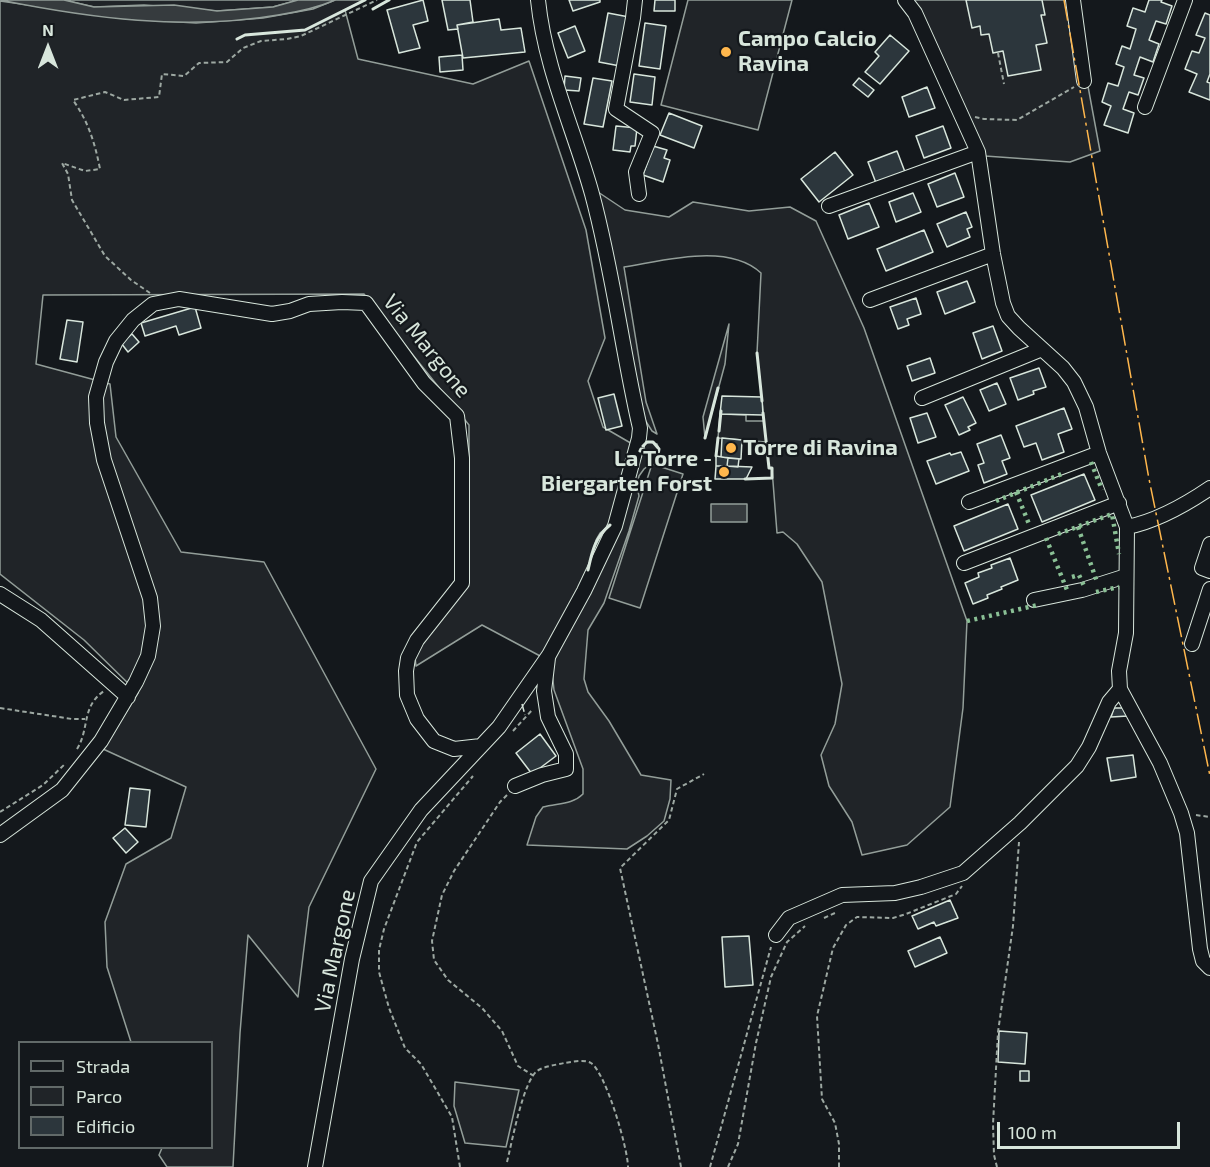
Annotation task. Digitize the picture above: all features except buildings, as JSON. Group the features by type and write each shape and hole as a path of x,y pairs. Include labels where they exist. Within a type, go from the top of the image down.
{"street":[{"name":"Via Margone","path":"315,1167 352,959 371,881 421,810 499,727 549,655 584,591 615,526 637,447 640,428 602,233 591,192 552,75 538,0"},
{"path":"635,0 616,109 652,133 636,172 639,194"},
{"path":"905,0 915,13 978,152 993,254 1003,303 1008,316 1063,368 1074,382 1086,407 1099,453 1127,527 1126,633 1119,671 1120,689 1160,763 1181,813 1187,833 1200,949 1203,961 1210,968"},
{"path":"1073,0 1084,81"},
{"path":"1145,107 1185,0"},
{"path":"829,206 978,152"},
{"path":"870,300 993,254"},
{"name":"Via Margone","path":"153,304 179,299 272,314 290,311 309,304 366,303 424,383 457,416 462,458 462,583 417,640 408,658 407,695 417,719 434,741 454,750 481,746"},
{"path":"0,835 62,790 101,741 128,697 148,656 153,626 150,598 104,460 96,397 106,362 116,341 133,320 153,304"},
{"path":"922,398 1042,349"},
{"path":"969,502 1099,453"},
{"path":"1127,527 1148,523 1210,488"},
{"path":"964,563 1119,503"},
{"path":"1210,543 1202,568 1210,571"},
{"path":"1034,600 1082,590 1126,576"},
{"path":"1192,644 1210,589"},
{"path":"0,594 41,620 128,697"},
{"path":"515,786 542,775 566,769 566,754 548,717 544,691 549,655"},
{"path":"776,935 789,918 842,895 895,893 963,873 1020,823 1077,766 1089,747 1109,702 1120,689"}],"path":[{"path":"153,304 150,292 131,280 105,256 72,200 68,174 62,163 86,171 100,169 93,138 84,116 73,100 105,92 124,100 159,97 162,74 184,76 200,63 227,62 243,48 261,41 301,36 378,0"},
{"path":"998,53 1004,84"},
{"path":"972,116 984,119 1017,120 1084,81"},
{"path":"0,812 43,785 64,764 84,739 86,719 92,702 114,684"},
{"path":"513,732 529,714 544,691"},
{"path":"0,708 86,719"},
{"path":"460,1167 452,1117 421,1064 405,1048 389,1008 379,972 379,950 384,929 417,842 478,770"},
{"path":"681,1167 658,1044 620,868 669,820 677,789 704,774"},
{"path":"515,786 500,802 454,870 442,895 432,941 435,960 448,980 482,1008 502,1031 518,1066 534,1076"},
{"path":"997,1167 994,1155 993,1124 998,1032 1013,926 1020,823"},
{"path":"839,1167 839,1144 835,1124 822,1099 817,1016 833,948 846,925 857,917 893,918 906,915 956,894 963,885"},
{"path":"816,921 838,910"},
{"path":"728,1167 738,1144 756,1043 771,977 787,942 808,923"},
{"path":"710,1167 776,935"},
{"path":"507,1162 525,1091 537,1071 552,1065 578,1061 591,1063 599,1072 611,1099 622,1135 628,1167"}],"green space":[{"path":"64,0 298,0 273,7 217,11 144,5 94,7"},
{"path":"335,0 365,0 345,10 358,59 473,84 529,61 586,230 605,338 588,381 603,427 634,445 611,524 600,533 596,540 586,579 542,657 482,625 416,666 415,657 420,642 469,580 469,425 364,294 43,295 36,364 110,384 116,437 181,552 264,562 376,769 309,907 298,997 248,935 233,1167 167,1167 159,1155 162,1149 213,1149 213,1041 131,1041 107,967 105,922 126,864 171,838 186,787 103,749 138,693 84,640 0,574 0,1 128,19 196,23 263,18 313,9"},
{"name":"Campo Calcio Ravina","path":"688,0 792,0 758,130 661,105"},
{"path":"913,0 1072,0 1100,151 1070,162 985,156"},
{"path":"595,190 625,210 669,217 693,202 749,211 790,207 816,221 864,328 967,621 963,708 950,807 907,845 862,855 852,822 829,786 821,755 835,724 842,684 822,582 797,544 783,532 777,533 772,469 769,468 766,442 718,438 720,414 746,415 746,421 764,421 757,353 761,273 731,258 713,256 676,258 624,267 646,402 657,434 652,431 645,420"},
{"path":"729,324 725,364 705,438 703,417"},
{"path":"650,442 657,444 659,449 657,459 639,476 637,486 639,496 629,531 604,603 588,630 584,679 588,692 609,721 641,775 671,780 670,799 664,821 627,849 527,845 536,817 543,807 569,802 583,794 583,769 554,690 551,662 643,444"},
{"path":"652,464 683,474 640,608 609,598"},
{"path":"455,1082 519,1090 506,1147 465,1143 454,1106"}],"shaded area":[{"path":"0,0 64,0 94,7 174,5 217,11 273,7 298,0 335,0 307,9 243,20 173,22 103,17"},
{"path":"711,504 747,504 747,522 711,522"}],"hedge":[{"path":"1091,462 1102,490"},
{"path":"996,501 1064,473"},
{"path":"1016,492 1029,524"},
{"path":"1058,534 1112,514 1119,554"},
{"path":"1078,527 1097,582"},
{"path":"1046,538 1067,590"},
{"path":"1072,577 1079,575 1084,586"},
{"path":"1096,592 1119,587"},
{"path":"967,621 1038,605"}],"fence":[{"path":"522,704 525,715"}],"wall":[{"path":"237,39 245,35 305,30 365,0"},
{"path":"373,9 389,0"},
{"path":"757,353 762,401"},
{"path":"705,438 718,388"},
{"path":"719,431 721,411"},
{"path":"745,479 772,478 763,413"},
{"path":"716,456 718,438"},
{"path":"640,451 641,449 658,455 659,449 653,442 647,442 643,446"},
{"path":"588,570 598,540 610,525"}],"power":[{"path":"1064,0 1149,479 1210,776"}],"place":[{"name":"Campo Calcio Ravina","path":"726,52"},
{"name":"Torre di Ravina","path":"731,448"},
{"name":"La Torre - Biergarten Forst","path":"724,472"}]}
